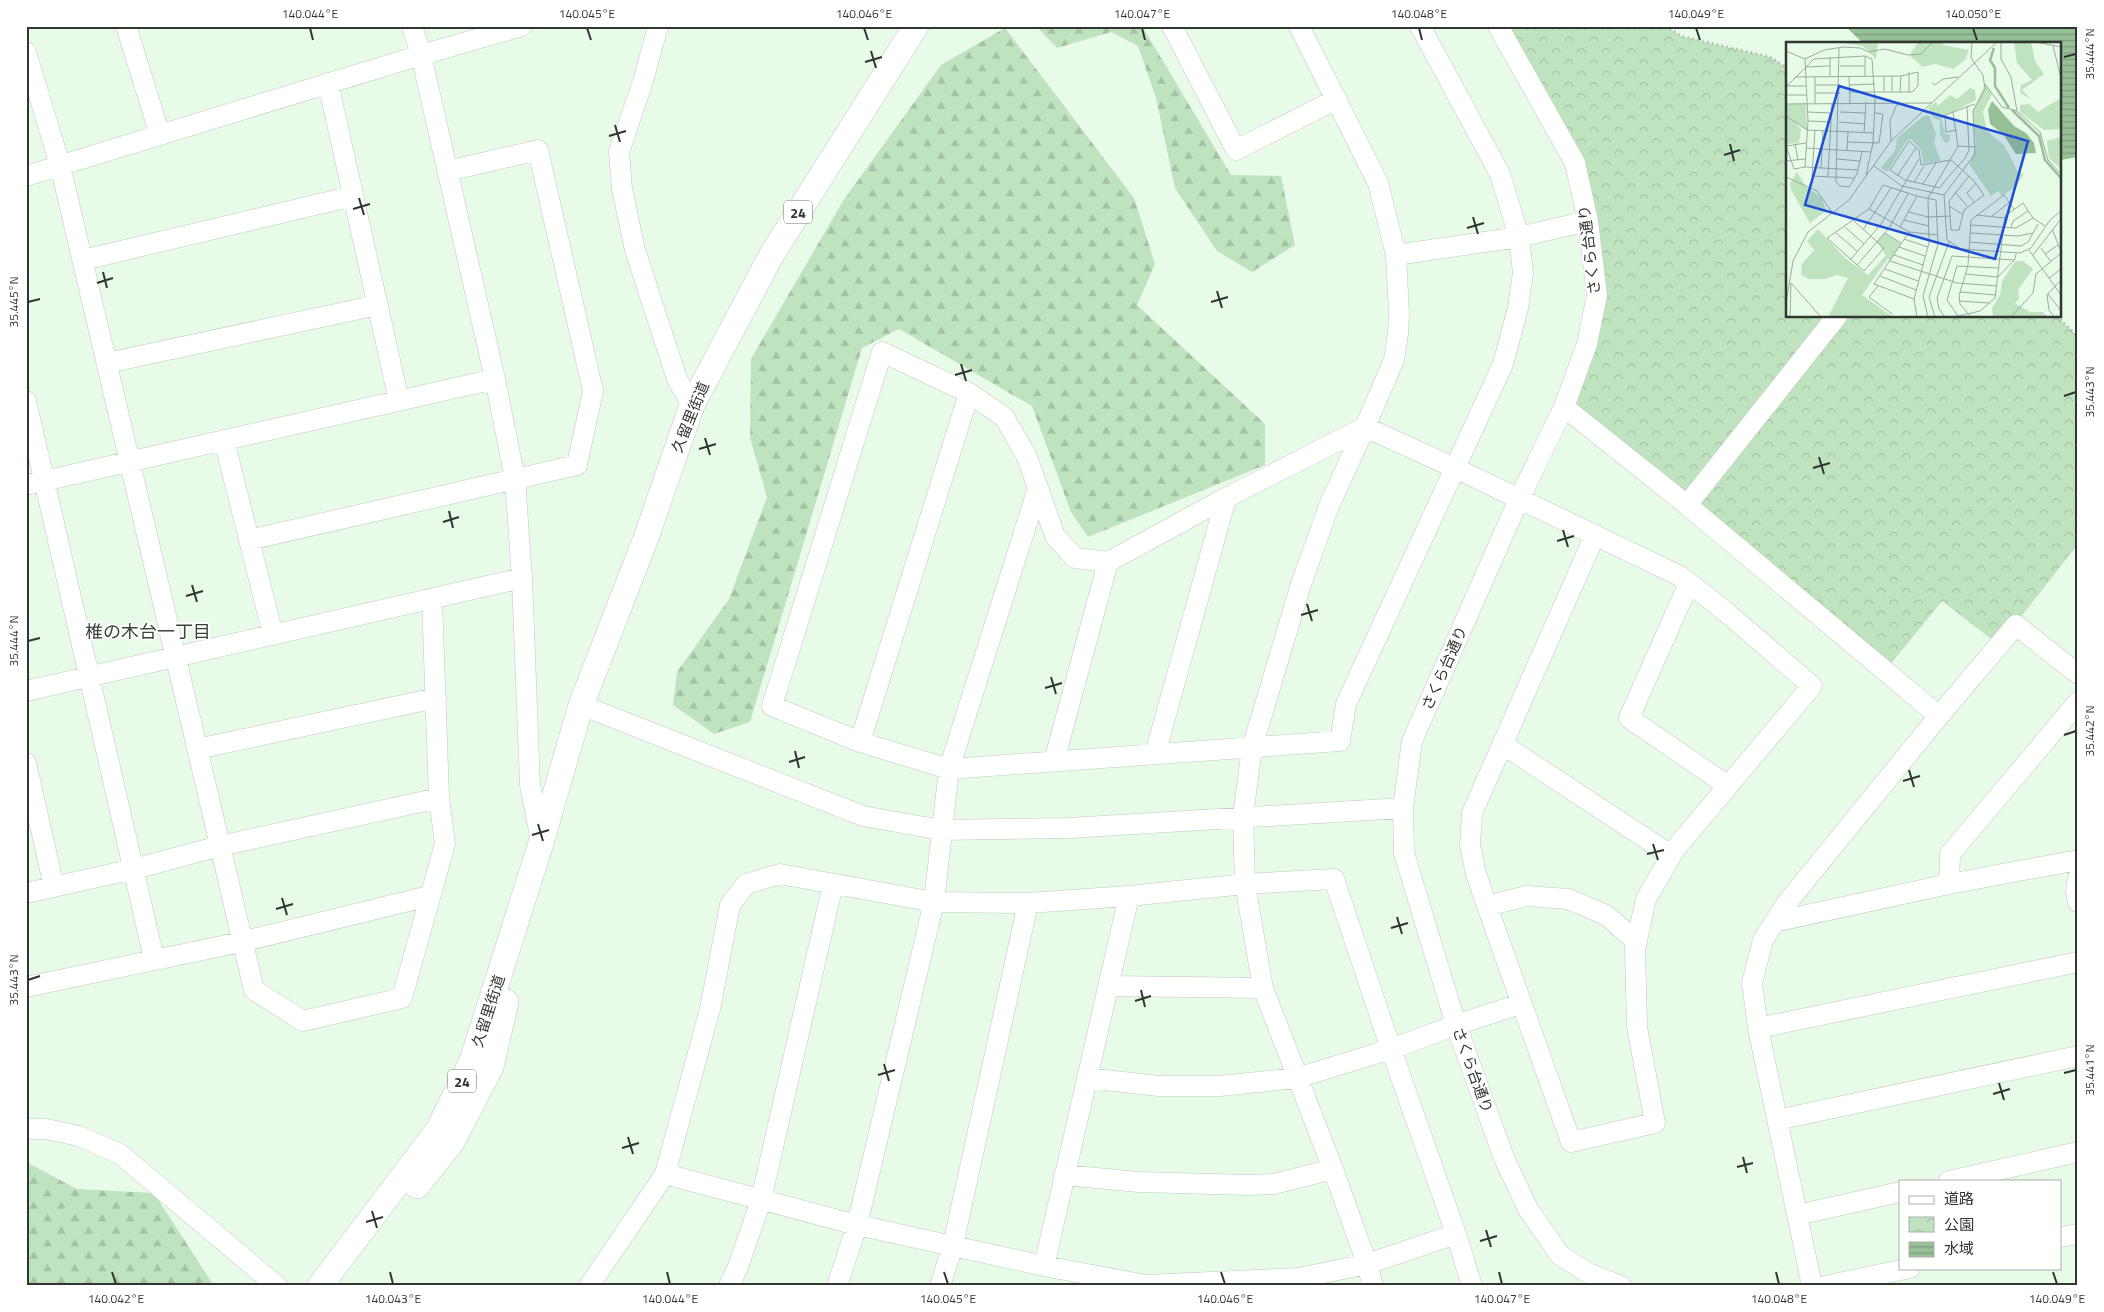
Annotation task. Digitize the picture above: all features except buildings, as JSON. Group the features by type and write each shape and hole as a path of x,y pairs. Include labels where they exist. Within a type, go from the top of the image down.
{"main road":[{"name":"久留里街道","path":"320,1286 438,1130 472,1061 541,844 582,705 646,538 692,405 772,254 916,26"},
{"name":"久留里街道","path":"342,1286 372,1244 452,1142 491,1067 541,844"}],"street":[{"path":"412,26 421,55 448,171 495,379 515,479 522,578 530,785 541,844"},
{"path":"26,176 522,26"},
{"path":"658,26 644,78 619,152 622,189 635,250 677,379 692,405"},
{"path":"1172,26 1236,150 1337,99"},
{"path":"1300,26 1378,183 1396,255 1399,313 1394,360 1366,427 1329,506 1301,584 1252,748 1243,816 1245,884 1264,988 1333,1169 1373,1286"},
{"path":"1366,427 1226,498 1108,562 1075,558 1055,536 1027,457 1004,417 969,393 882,352 772,706 860,742 949,769 1340,740 1346,704 1503,364 1518,308 1523,272 1518,237 1500,174 1420,26"},
{"name":"さくら台通り","path":"1498,26 1575,164 1588,221 1597,295 1586,344 1564,407 1519,499 1412,741 1403,808 1404,853 1456,1024 1504,1158 1528,1209 1560,1255 1586,1280 1621,1286"},
{"path":"131,28 160,135"},
{"path":"27,59 60,165 241,942 254,990 303,1020 402,998 445,844 439,798 432,599"},
{"path":"328,84 399,401"},
{"path":"249,540 577,465 593,391 538,150 448,171"},
{"path":"83,260 353,196"},
{"path":"1396,255 1518,237 1588,221"},
{"path":"107,363 378,305"},
{"path":"1687,505 1835,318"},
{"path":"35,482 495,379"},
{"path":"860,742 969,393"},
{"path":"26,402 35,482 90,676 154,960"},
{"path":"1564,407 1687,505 1939,716"},
{"path":"1366,427 1455,468 1519,499 1595,535 1680,576 1726,612 1812,686 1671,855 1646,899 1635,949 1637,1026 1655,1123 1570,1142 1520,1004 1476,874 1470,846 1472,813 1595,535"},
{"path":"224,440 272,635"},
{"path":"837,1286 857,1225 934,902 949,769 1038,488"},
{"path":"1155,754 1226,498"},
{"path":"1054,761 1108,562"},
{"path":"26,690 522,578"},
{"path":"1688,583 1629,718 1728,786"},
{"path":"1812,1286 1758,1028 1752,982 1762,940 1786,904 1939,716 2016,625 2078,674"},
{"path":"197,749 436,698"},
{"path":"1948,884 1950,854 2078,702"},
{"path":"582,705 863,816 941,830 1069,828 1243,816 1403,808"},
{"path":"1502,744 1671,855"},
{"path":"26,763 54,886"},
{"path":"26,893 134,869 220,846 439,798"},
{"path":"1774,922 1948,884 2078,860"},
{"path":"589,1286 665,1174 710,1009 730,905 746,884 780,874 934,902 1028,903 1129,896 1245,884 1334,879 1390,1049 1456,1234 1472,1286"},
{"path":"2078,878 2076,891 2078,902"},
{"path":"730,1286 761,1200 833,884"},
{"path":"26,988 241,942 429,896"},
{"path":"1044,1266 1129,896"},
{"path":"1487,906 1527,896 1568,899 1606,915 1637,942"},
{"path":"940,1286 953,1245 1028,903"},
{"path":"1758,1028 2078,962"},
{"path":"1108,986 1264,988"},
{"path":"1087,1078 1159,1086 1220,1086 1298,1078 1390,1049 1456,1024 1520,1004"},
{"path":"1777,1120 2078,1056"},
{"path":"26,1129 46,1129 79,1136 120,1154 277,1286"},
{"path":"1953,1180 2078,1152"},
{"path":"1064,1175 1139,1182 1250,1185 1274,1184 1333,1169"},
{"path":"665,1174 857,1225 1044,1266 1145,1285 1299,1278 1367,1264 1456,1234"},
{"path":"1797,1214 1899,1192"},
{"path":"2062,1238 2078,1234"},
{"path":"1825,1286 1901,1270"}],"path":[{"path":"1666,26 1681,36 1770,57 1786,67"},
{"path":"2059,318 2078,337"}],"green space":[{"path":"1036,26 1142,26 1231,175 1281,176 1295,245 1252,272 1217,251 1175,188 1156,98 1138,46 1111,32 1057,48"},
{"path":"1498,26 1666,26 1681,36 1770,57 1786,67 1786,318 2059,318 2078,337 2078,544 1999,645 1942,601 1885,671 1564,407 1597,295 1575,163"},
{"path":"1005,28 1134,198 1155,264 1137,305 1265,424 1265,465 1088,537 1071,512 1032,406 899,329 862,348 750,722 714,734 673,705 677,672 729,599 767,497 750,438 751,359 843,201 941,65"},
{"path":"26,1162 77,1189 154,1193 214,1286 26,1286"}],"water":[{"path":"1845,26 2078,26 2078,157 2062,160 2062,42 1862,42"}],"district":[{"name":"椎の木台一丁目","path":"148,631"}]}
